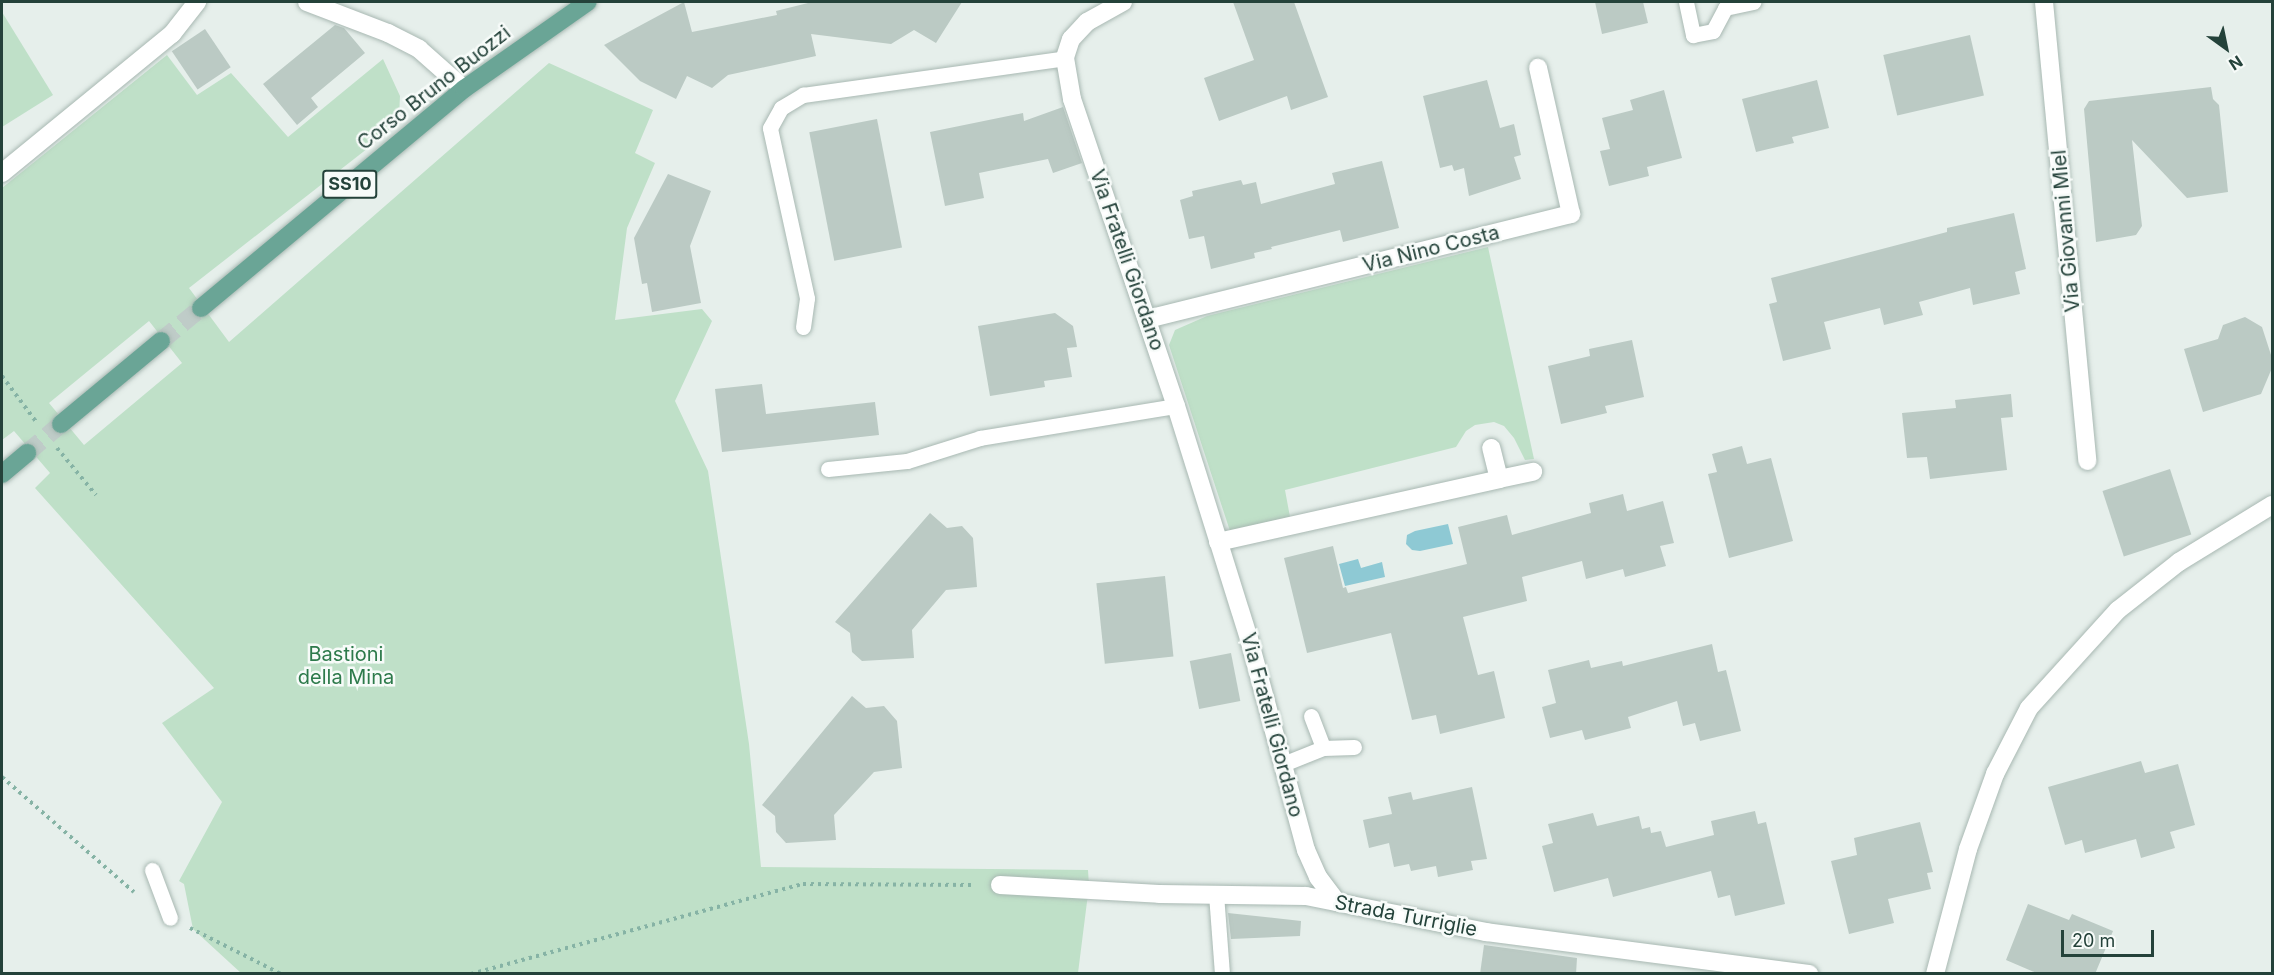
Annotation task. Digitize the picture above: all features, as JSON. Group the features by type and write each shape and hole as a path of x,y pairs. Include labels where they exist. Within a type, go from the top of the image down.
{"main road":[{"name":"Corso Bruno Buozzi","path":"201,308 464,89 588,2"},
{"path":"61,424 161,341"},
{"path":"2,474 27,453"}],"street":[{"path":"2,173 172,34 197,2"},
{"path":"307,2 388,33 419,49 464,89"},
{"path":"1065,58 1071,39 1087,22 1123,2"},
{"name":"Via Giovanni Miel","path":"2044,2 2087,461"},
{"name":"Via Fratelli Giordano","path":"1065,58 1072,99 1176,406 1249,639 1306,850 1318,877 1337,902"},
{"name":"Via Nino Costa","path":"1147,319 1570,214 1538,68"},
{"path":"1491,448 1498,479"},
{"path":"1218,542 1533,472"},
{"path":"1935,974 1968,849 1995,774 2029,708 2118,610 2179,562 2272,505"},
{"name":"Strada Turriglie","path":"1000,885 1306,896 1486,932 1809,974"}],"lane":[{"path":"1686,2 1693,36 1713,31 1725,8 1753,2"},
{"path":"803,327 807,298 770,128 782,108 803,95 1065,58"},
{"path":"828,469 907,461 980,438 1176,406"},
{"path":"1311,716 1323,748"},
{"path":"1283,765 1323,748 1354,747"},
{"path":"152,870 170,918"},
{"path":"1216,894 1222,974"}],"path":[{"path":"471,974 803,884 1000,885"}],"green space":[{"path":"2,12 53,95 2,127"},
{"name":"Bastioni della Mina","path":"167,55 197,95 231,73 288,137 383,59 400,96 399,116 386,134 189,288 229,342 549,63 653,110 635,153 655,163 627,228 615,320 702,309 712,321 675,401 708,471 749,744 761,867 1088,870 1089,886 1078,973 241,973 193,929 184,884 179,881 222,802 162,723 214,688 35,488 50,473 14,431 2,440 2,188","holes":["149,321 182,363 84,445 49,403"]},
{"path":"1488,247 1534,459 1525,460 1514,438 1504,426 1494,422 1475,425 1466,431 1456,447 1285,490 1290,517 1230,531 1169,345 1175,330 1207,316"}],"water":[{"path":"1448,524 1453,544 1420,551 1412,550 1406,544 1407,535 1415,531"},
{"path":"1358,559 1361,568 1382,562 1385,577 1345,586 1339,564"}],"building":[{"path":"684,2 692,32 777,15 776,11 812,2 962,2 936,43 914,30 891,44 811,34 816,56 728,75 712,88 687,76 676,99 640,81 604,45"},
{"path":"1233,2 1294,2 1328,97 1291,110 1287,96 1219,121 1204,78 1254,60"},
{"path":"1595,2 1643,2 1648,23 1602,34"},
{"path":"335,25 344,28 365,53 311,98 318,107 297,125 263,84"},
{"path":"205,29 231,67 198,90 172,51"},
{"path":"1970,35 1984,95 1897,115 1883,55"},
{"path":"1487,80 1500,128 1514,124 1521,155 1514,157 1521,179 1469,196 1464,168 1454,171 1452,165 1440,168 1423,96"},
{"path":"1817,80 1829,128 1792,137 1794,143 1756,152 1742,99"},
{"path":"2211,87 2213,99 2219,105 2228,192 2187,198 2132,140 2142,226 2136,235 2096,242 2084,109 2089,101"},
{"path":"1664,90 1682,158 1647,167 1649,176 1609,186 1600,151 1610,149 1602,118 1633,110 1630,100"},
{"path":"1063,107 1082,163 1053,173 1048,159 979,173 984,198 945,206 930,132 1023,113 1024,121"},
{"path":"877,119 902,248 834,261 809,132"},
{"path":"1382,161 1399,228 1343,242 1340,230 1271,247 1272,249 1254,253 1255,258 1211,269 1204,236 1189,239 1180,200 1193,196 1192,191 1241,180 1243,185 1256,182 1261,204 1335,184 1332,173"},
{"path":"668,174 711,191 690,246 701,303 652,312 647,283 642,284 634,238"},
{"path":"2014,213 2026,269 2015,272 2020,294 1973,305 1970,288 1919,302 1923,315 1884,325 1880,308 1824,322 1831,349 1783,361 1769,304 1777,302 1771,278 1947,232 1947,228"},
{"path":"1055,313 1073,326 1077,347 1067,348 1072,377 1044,381 1045,387 990,396 978,326"},
{"path":"2245,317 2262,327 2272,358 2272,368 2261,394 2203,412 2184,349 2218,339 2223,325"},
{"path":"1632,340 1644,397 1605,406 1607,413 1561,424 1548,366 1590,356 1589,349"},
{"path":"762,384 766,414 875,402 879,435 722,452 715,389"},
{"path":"2011,394 2013,417 2001,418 2007,470 1930,479 1927,457 1907,458 1902,413 1956,408 1955,400"},
{"path":"1742,446 1747,464 1771,458 1793,541 1729,558 1708,474 1717,472 1712,454"},
{"path":"2170,469 2191,535 2124,557 2102,491"},
{"path":"1623,494 1627,511 1663,501 1674,543 1660,546 1666,566 1625,577 1623,569 1586,579 1582,561 1522,577 1527,601 1463,617 1478,675 1494,671 1505,718 1440,734 1436,715 1412,720 1391,633 1307,653 1284,558 1333,546 1343,588 1346,587 1348,593 1467,564 1458,527 1507,515 1512,535 1591,513 1589,503"},
{"path":"930,513 947,528 962,526 973,538 977,587 946,590 912,630 914,658 862,661 852,652 850,633 835,622"},
{"path":"1165,576 1173,657 1105,664 1096,583"},
{"path":"1712,644 1718,672 1726,670 1741,731 1700,741 1695,723 1683,726 1677,701 1628,717 1631,728 1585,740 1582,730 1550,738 1542,707 1556,703 1548,670 1589,660 1591,668 1622,661 1623,666"},
{"path":"1231,653 1240,701 1199,709 1190,661"},
{"path":"852,696 866,708 884,706 897,721 902,768 874,772 834,815 836,840 786,843 776,832 775,816 762,805"},
{"path":"2141,761 2145,773 2178,764 2195,825 2170,832 2175,848 2141,858 2136,839 2085,853 2082,840 2065,845 2048,787"},
{"path":"1472,787 1487,859 1471,861 1473,870 1438,877 1436,866 1411,871 1409,864 1394,867 1389,843 1369,848 1363,820 1392,814 1388,797 1411,792 1413,800"},
{"path":"1755,811 1758,824 1766,822 1785,904 1735,916 1730,895 1718,898 1711,871 1613,897 1608,878 1554,892 1542,846 1553,843 1548,824 1593,813 1597,826 1639,816 1642,829 1650,827 1651,833 1661,831 1666,847 1714,835 1711,821"},
{"path":"1920,822 1933,872 1927,873 1931,889 1888,899 1894,923 1849,934 1831,861 1857,855 1854,838"},
{"path":"2028,904 2069,920 2072,914 2113,931 2095,974 2039,974 2006,960"},
{"path":"1228,913 1301,921 1300,936 1231,939"},
{"path":"1484,945 1577,958 1576,974 1480,974"}],"tunnel":[{"path":"161,341 201,308"},
{"path":"27,453 61,424"}]}
